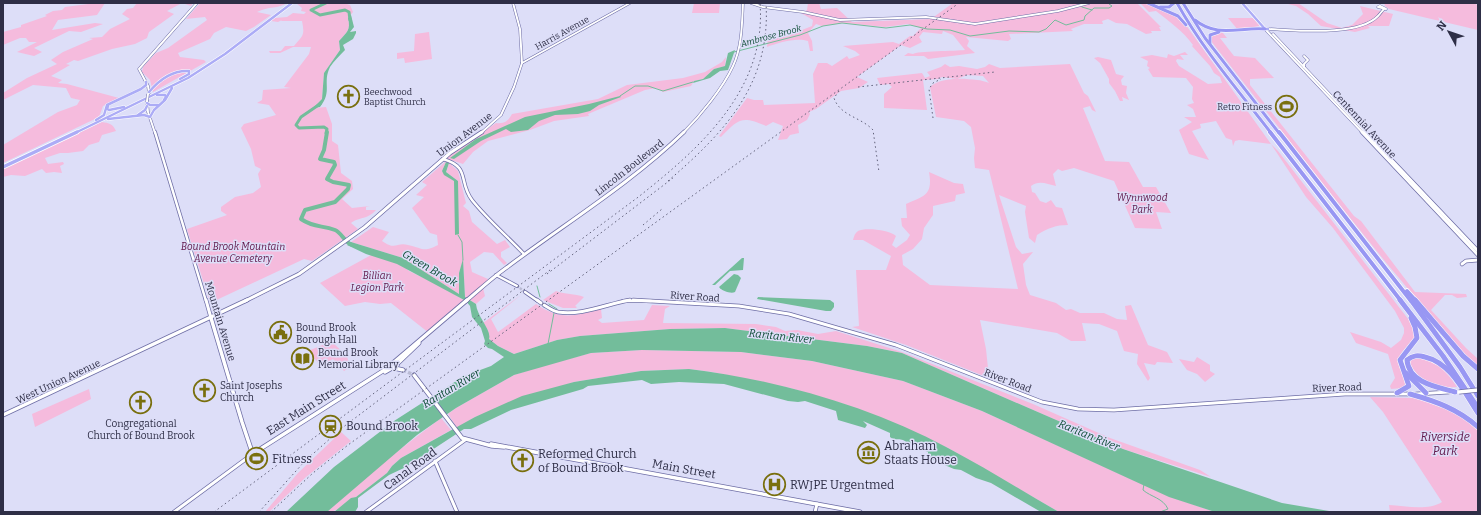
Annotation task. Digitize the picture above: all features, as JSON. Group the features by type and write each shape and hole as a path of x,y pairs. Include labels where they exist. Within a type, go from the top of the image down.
{"highway":[{"path":"91,124 110,118 144,115 150,117 152,110 166,101 170,90 225,54 292,3"},
{"path":"3,166 173,84 224,53 292,3"},
{"path":"1149,3 1156,7 1166,8 1172,6 1174,3"},
{"path":"1149,3 1180,17 1195,37 1198,38"},
{"path":"1177,3 1198,38 1410,312 1478,408"},
{"path":"1183,3 1190,17 1211,46 1386,269 1460,367 1478,396"},
{"name":"Centennial Avenue","path":"1243,4 1266,29"},
{"name":"Centennial Avenue","path":"1243,4 1266,29"},
{"path":"1190,17 1203,26 1218,30 1238,31 1257,28 1261,25"},
{"path":"1257,28 1269,33"},
{"path":"1211,46 1210,37 1215,33 1257,28 1266,29"},
{"path":"138,92 144,91 149,94 165,95 166,97 157,105 152,106 147,103 144,112 137,115 126,116 123,114 125,110 137,104 149,94 158,82 169,75 181,71 189,72 173,84"},
{"path":"149,94 200,71"},
{"path":"91,124 104,115 105,108 107,106 141,89 146,85 146,82"},
{"path":"129,105 116,110 107,109 110,105 149,87"},
{"path":"91,124 137,104"},
{"path":"1386,269 1390,271 1463,356 1478,369"},
{"path":"1397,393 1409,386 1400,362 1401,358 1414,344 1417,336 1416,327 1410,312"},
{"path":"1457,392 1436,388 1421,380 1408,368 1407,360 1413,356 1420,355 1433,359 1442,364 1458,382 1478,413"},
{"path":"1460,367 1464,370 1478,390"},
{"path":"1403,369 1419,388 1426,393"},
{"path":"1410,394 1449,407 1463,414 1478,427"}],"main road":[{"name":"Union Avenue","path":"211,318 299,274 353,237 443,159 488,128 499,118 510,98 522,63 520,29 513,3"},
{"path":"751,3 850,21 926,17 975,24 1058,11 1089,3"},
{"path":"743,4 755,4"},
{"name":"Lincoln Boulevard","path":"398,366 422,340 496,275 637,173 670,146 688,128 719,90 733,66 743,28 743,4"},
{"name":"Centennial Avenue","path":"1266,29 1478,254"},
{"name":"Centennial Avenue","path":"1266,29 1338,102 1344,105 1343,108 1478,254"},
{"path":"1304,56 1308,60 1304,64 1304,67"},
{"path":"1462,264 1466,261 1478,260"},
{"name":"West Union Avenue","path":"3,415 211,318"},
{"name":"Mountain Avenue","path":"211,318 242,422 250,446 254,453"},
{"path":"391,368 398,366"},
{"name":"East Main Street","path":"254,453 371,379 391,368 398,366"},
{"name":"Main Street","path":"414,376 428,392 454,429 465,440 491,444 502,448 504,447 860,512"},
{"name":"River Road","path":"1457,392 1478,390"}],"street":[{"path":"147,103 149,87 139,72 139,69 197,3"},
{"name":"Harris Avenue","path":"522,63 630,3"},
{"path":"1381,3 1384,8"},
{"path":"1266,29 1345,30 1376,18 1381,3"},
{"path":"1380,9 1384,8"},
{"path":"1380,9 1384,8"},
{"name":"Mountain Avenue","path":"147,103 211,318"},
{"path":"443,159 452,161 457,165 463,174 467,191 471,199 524,254"},
{"path":"496,275 517,286"},
{"name":"River Road","path":"525,292 554,311 565,313 631,300 739,306 776,311 816,321 896,345 1042,402 1082,409 1119,410 1345,394 1457,392"},
{"name":"Canal Road","path":"366,512 465,440"},
{"name":"East Main Street","path":"174,512 254,453"},
{"path":"435,461 457,512"},
{"path":"815,512 817,504"}],"green space":[{"path":"105,3 97,15 58,20 52,30 95,23 103,24 81,32 69,31 34,48 42,52 34,56 17,52 37,42 29,42 26,38 20,38 3,45 3,32 21,27 21,25 47,16 45,15 53,11 62,10 65,7"},
{"path":"137,3 182,3 167,11 174,14 149,32 147,38 135,44 112,49 78,61 74,60 66,64 70,65 51,76 62,80 58,83 119,98 103,106 99,117 3,163 3,145 58,112 77,105 80,100 71,98 66,88 33,85 3,100 3,93 27,78 57,64 51,60 63,52 93,39 89,38 102,37 110,29 130,19 122,14 127,9 133,8"},
{"path":"182,3 193,3 191,6"},
{"path":"200,3 287,3 257,12 271,15 246,31 226,27 214,33 210,39 178,53 180,57 204,60 206,62 153,92 150,80 142,72 143,67 156,53 168,48 207,20 205,17 186,19"},
{"name":"Bound Brook Mountain Avenue Cemetery","path":"296,3 344,3 350,5 353,12 348,18 348,31 339,41 340,50 324,73 322,99 314,108 326,107 332,124 332,141 338,145 341,173 352,181 353,189 342,199 352,208 370,206 366,207 366,210 376,210 367,217 358,219 351,223 358,229 312,261 304,259 210,303 187,229 227,215 221,211 221,207 235,197 253,193 261,187 258,174 261,169 255,166 251,149 241,128 244,124 276,115 269,105 257,103 262,100 263,90 291,88 284,87 309,54 311,47 293,47 280,53 270,53 269,51 281,51 285,46 294,46 301,37 303,33 302,21 271,21 275,18 287,17 293,13 304,14 306,12 301,11 302,8"},
{"path":"694,3 720,3 719,13 692,13"},
{"path":"808,3 819,3 821,9 837,8 852,22 931,19 953,3 1137,3 1161,27 1159,27 1161,31 1151,31 1152,33 1146,34 1127,24 1116,23 1108,19 1102,21 1103,24 1084,24 1071,29 1073,31 1009,34 1011,39 1008,41 966,37 969,41 967,46 975,53 928,59 924,56 904,56 908,53 913,54 965,50 953,35 943,31 942,34 923,32 919,37 922,42 910,48 901,45 857,77 868,82 859,88 841,91 816,109 809,112 810,114 807,120 798,125 799,133 790,135 787,139 778,140 783,126 773,122 766,126 746,120 736,123 721,137 719,136 747,98 763,100 764,105 815,103 813,74 818,63 827,63 832,66 847,56 849,59 860,55 843,46 893,42 899,44 910,36 913,36 921,28 908,24 885,27 843,23 822,26 816,24 808,33 812,41 813,51 810,51 808,41 803,40 787,41 767,47 768,36 770,35 770,39 790,36 791,31 797,32 812,26 813,20 801,13 807,10"},
{"path":"1140,3 1145,3 1163,9 1174,14 1183,21 1271,144 1239,140 1235,141 1233,146 1232,140 1226,138 1216,121 1200,124 1201,128 1192,131 1209,160 1189,154 1179,130 1192,122 1184,117 1196,117 1193,109 1187,105 1194,103 1192,99 1193,87 1186,78 1153,77 1148,69 1150,68 1147,66 1148,61 1140,57 1152,55 1167,58 1168,54 1174,56 1185,52 1188,55 1180,55 1184,60 1177,59 1176,61 1179,66 1208,84 1222,83 1220,77 1214,73 1181,31 1156,11 1149,12"},
{"path":"1284,3 1298,3 1327,23 1342,28 1352,25 1363,14 1360,6 1393,14 1389,26 1368,26 1370,28 1355,32 1321,26 1308,14 1296,6"},
{"path":"1384,3 1476,4 1478,7 1478,30 1389,9"},
{"path":"1228,18 1253,18 1260,26 1238,30"},
{"path":"429,32 432,59 405,63 404,58 397,59 397,53 414,51 415,34"},
{"path":"1219,32 1223,33 1227,38 1220,38 1234,56 1255,58 1274,78 1250,79 1250,85 1354,216 1361,221 1415,292 1466,294 1467,297 1457,298 1452,295 1445,295 1431,310 1478,359 1478,367 1443,330 1388,265 1211,41 1212,36"},
{"path":"726,57 725,66 714,69 703,79 694,81 691,86 663,92 656,88 645,90 588,114 589,116 554,121 530,130 488,141 473,152 463,164 445,158 496,123 506,122 512,114 598,99 627,85 683,78 705,72 722,62"},
{"path":"1098,57 1111,60 1116,74 1124,76 1121,80 1122,85 1127,86 1126,93 1129,100 1122,97 1123,101 1120,101 1109,83 1109,79 1100,63 1094,58"},
{"name":"Wynnwood Park","path":"945,64 950,67 959,66 977,69 985,67 989,64 1000,68 1070,64 1084,93 1088,96 1096,112 1092,110 1090,106 1083,108 1105,161 1129,162 1143,187 1156,187 1171,213 1156,212 1162,229 1135,228 1114,181 1074,168 1062,171 1058,169 1053,174 1056,186 1037,183 1031,186 1032,192 1035,193 1040,201 1046,203 1051,200 1056,207 1062,208 1068,225 1056,226 1045,230 1037,235 1035,243 1029,238 1025,212 1026,206 999,195 1016,247 1022,254 1033,252 1023,264 1026,285 1030,295 1056,303 1066,310 1071,309 1080,313 1104,313 1117,319 1127,320 1125,306 1131,305 1148,345 1167,352 1173,363 1157,362 1155,365 1144,363 1150,378 1148,381 1137,364 1138,354 1124,351 1117,331 1099,324 1082,323 1086,341 1071,341 1057,333 980,320 986,349 989,378 906,345 852,327 859,326 856,270 886,270 891,256 863,240 853,240 855,235 858,231 866,229 889,232 896,236 892,245 896,248 907,240 910,235 902,226 901,218 907,218 906,204 926,194 930,186 929,172 954,183 963,184 965,193 956,195 955,201 933,206 933,215 924,228 922,239 913,249 902,255 903,265 930,285 1018,289 989,170 975,168 975,148 971,127 964,121 936,117 930,87 940,81 956,79 942,77 938,79 923,80 927,110 884,108 884,94 892,87 889,84 880,85 877,78 922,73 925,78 930,76 927,72","holes":["967,75 983,76 989,83 979,80 958,79"]},
{"path":"102,122 110,124 116,131 102,135 99,142 89,145 83,151 60,153 45,158 48,164 63,162 64,164 60,166 62,173 46,173 42,169 25,176 11,175 3,177 3,169"},
{"path":"1271,144 1412,324 1415,337 1403,350 1398,362 1405,384 1403,388 1391,389 1390,386 1395,378 1388,354 1356,343 1350,332 1381,342 1391,348 1401,340 1404,333 1404,328 1395,311 1333,228 1306,197"},
{"path":"445,162 442,171 454,181 456,201 458,181 446,172 449,163 458,171 466,203 463,206 469,211 472,222 497,244 505,240 510,247 501,252 501,257 507,263 504,265 493,253 484,252 470,262 472,272 488,279 483,288 485,296 476,304 465,297 463,261 459,273 459,294 403,258 351,242 373,227 389,232 382,241 393,246 404,244 429,249 438,245 437,235 430,233 412,208 424,197 416,195 427,185 422,182"},
{"name":"Billian Legion Park","path":"373,254 402,265 409,271 466,301 429,333 391,303 380,304 365,302 345,306 320,283"},
{"path":"556,291 584,297 575,306 577,307 576,308 563,308 543,300"},
{"path":"521,295 491,319 498,332 536,304 553,313 568,316 601,309 602,318 598,320 602,323 644,320 652,305 670,306 665,309 663,323 756,324 776,327 785,331 797,330 818,334 836,331 902,352 1033,404 1110,438 1200,470 1211,477 1123,449 902,353 867,346 725,328 671,329 580,336 557,340 514,354 498,346 489,339 488,330 483,323"},
{"path":"332,342 347,356 348,360 353,365 344,371 333,359 321,366 308,351"},
{"path":"642,350 741,352 812,361 903,381 982,411 1168,496 1215,512 1059,512 948,448 844,404 790,388 712,372 689,369 641,371 574,382 475,417 457,428 448,414 514,375 591,353"},
{"path":"1197,357 1210,365 1210,371 1215,374 1205,382 1197,374 1187,370 1179,359 1194,362"},
{"path":"1416,358 1429,360 1440,366 1457,387 1443,387 1423,379 1413,369 1410,363 1411,360"},
{"path":"89,389 91,399 35,427 32,414"},
{"name":"Riverside Park","path":"1370,397 1416,398 1452,409 1477,429 1478,512 1390,512 1389,505 1423,507 1436,505 1442,502 1383,412"},
{"path":"441,418 451,430 401,458 387,473 356,497 336,510 327,512 385,461"},
{"path":"341,432 351,441 306,477 269,512 265,512 298,473"}],"water":[{"path":"351,15 354,27 350,32 356,31 356,33 353,39 343,45 345,50 330,67 327,78 327,92 324,101 320,107 313,108 322,99 324,73 340,50 339,41 348,31 348,18"},
{"path":"735,50 728,70 720,71 710,78 693,83 694,81 703,79 714,69 725,66 728,53"},
{"path":"621,97 599,105 590,111 578,114 555,115 539,121 528,130 511,132 506,129 481,141 454,159 450,158 476,139 525,117"},
{"path":"446,162 449,163 446,172 458,181 459,234 455,235 454,181 444,175 442,171"},
{"name":"Raritan River","path":"351,242 403,258 459,294 459,273 463,259 465,297 476,304 488,332 489,339 498,346 514,354 557,340 580,336 670,329 725,328 867,346 902,353 1123,449 1282,503 1335,512 1215,512 1169,497 982,411 903,381 812,361 741,352 642,350 591,353 514,375 456,408 417,435 327,512 286,512 334,467 394,421 464,376 491,366 504,357 484,344 485,341 481,328 472,317 470,306 466,301 397,264 366,254 347,245"},
{"path":"742,258 744,258 743,270 730,271 715,285 712,285"},
{"path":"734,274 741,278 735,292 724,291 719,287"},
{"path":"758,297 830,300 834,303 834,307 831,311 826,311 757,299"},
{"path":"689,369 756,380 789,388 855,407 887,419 976,463 1059,512 1041,512 991,483 933,460 928,456 928,452 903,440 890,437 890,433 863,421 867,425 865,428 838,420 836,411 805,401 788,401 724,384 679,382 651,384 642,380 588,386 583,389 511,410 471,429 464,429 406,467 389,475 358,498 358,507 355,512 334,512 351,498 356,497 387,473 401,458 475,417 522,396 574,382 641,371"}],"waterway":[{"name":"Green Brook","path":"326,3 311,10 320,15 345,10 349,12 350,20"},
{"name":"Ambrose Brook","path":"1092,10 1094,8 1109,8 1112,6 1109,4 1111,3"},
{"path":"1082,7 1092,10"},
{"name":"Ambrose Brook","path":"734,52 800,35 823,26 842,23 886,28 910,25 927,29 950,30 970,36 1009,31 1039,32 1046,29 1055,20 1066,25 1084,20 1085,16 1092,10"},
{"name":"Ambrose Brook","path":"620,96 635,86 648,86 663,91 693,82"},
{"name":"Green Brook","path":"320,104 301,117 296,125 299,128 324,127 327,129 326,133"},
{"name":"Green Brook","path":"327,132 324,150 320,159 334,162 335,165 327,179 333,182 349,185 348,189 335,202 305,210 301,219 310,224 335,230 352,245"},
{"name":"Ambrose Brook","path":"458,235 462,242 463,260"},
{"path":"537,286 540,297"},
{"path":"549,304 557,309"},
{"path":"548,344 554,313"},
{"path":"1144,484 1143,490 1166,505 1168,509 1160,512"}],"tunnel":[{"path":"517,286 525,292"},
{"path":"403,370 414,375"}],"railway":[{"path":"214,512 637,198 683,159 705,138 724,115 741,90 752,63 759,34 760,3"},
{"path":"668,181 708,144 725,125 740,104 752,82 761,58 766,32 766,3"},
{"path":"271,512 313,473 348,445 959,3"},
{"path":"858,87 995,72"},
{"path":"933,118 929,89 933,83 941,79"},
{"path":"839,91 834,98 841,109 863,122 873,130 879,172"},
{"path":"547,274 673,178"},
{"path":"643,225 662,209"},
{"path":"259,512 305,461 342,428 550,270"}],"place":[{"name":"Beechwood Baptist Church","path":"349,97"},
{"name":"Retro Fitness","path":"1287,107"},
{"name":"Bound Brook Borough Hall","path":"280,333"},
{"name":"Bound Brook Memorial Library","path":"303,358"},
{"name":"Saint Josephs Church","path":"205,391"},
{"name":"Congregational Church of Bound Brook","path":"141,403"},
{"name":"Bound Brook","path":"331,426"},
{"name":"Abraham Staats House","path":"869,453"},
{"name":"Fitness","path":"257,459"},
{"name":"Reformed Church of Bound Brook","path":"522,461"},
{"name":"RWJPE Urgentmed","path":"775,485"}]}
